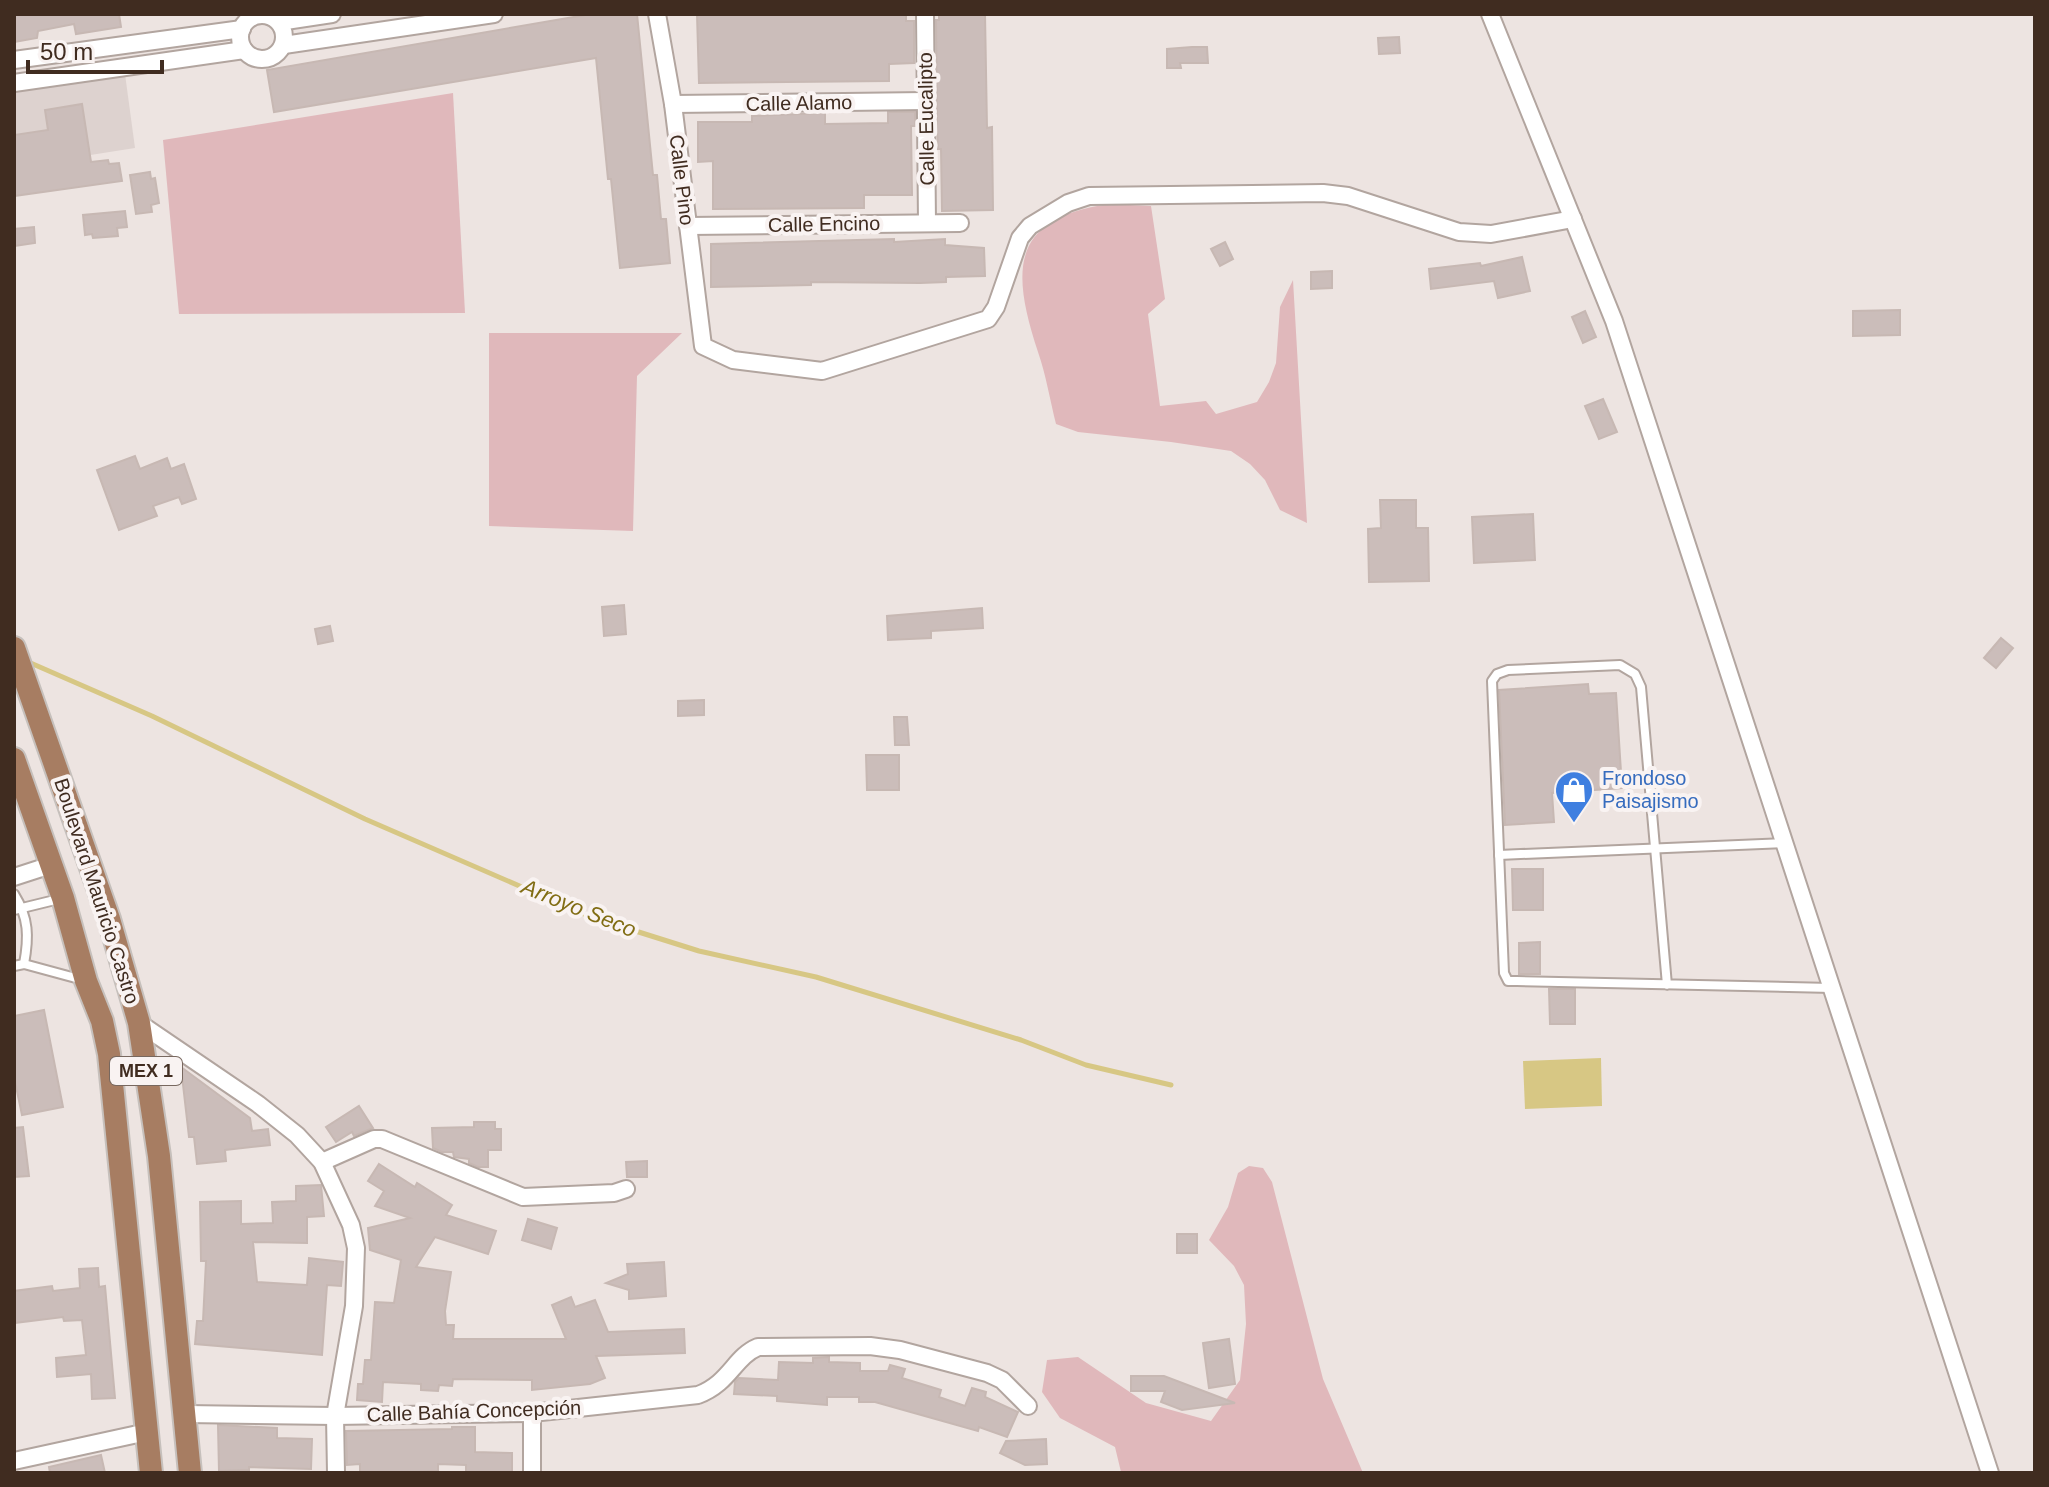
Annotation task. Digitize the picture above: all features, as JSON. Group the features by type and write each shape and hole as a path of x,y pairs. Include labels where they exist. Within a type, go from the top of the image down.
{"main road":[{"name":"Boulevard Mauricio Castro","path":"14,648 117,943 139,1023 159,1156 190,1473"},
{"name":"Boulevard Mauricio Castro","path":"14,759 63,898 86,981 102,1021 109,1054 151,1473"}],"street":[{"path":"279,22 332,14"},
{"path":"284,45 494,14"},
{"name":"Calle Pino","path":"657,14 673,104 703,346 733,360 822,371 988,319 996,307 1020,238 1046,214 1089,196 1323,193 1348,196 1476,235 1573,219"},
{"name":"Calle Eucalipto","path":"925,14 927,223"},
{"path":"1490,14 1614,321 1990,1473"},
{"path":"259,15 269,15 279,22 285,33 284,45 275,56 265,59 252,57 244,50 240,38 247,21 259,15"},
{"path":"14,60 242,29"},
{"path":"14,83 244,50"},
{"name":"Calle Alamo","path":"673,104 926,101"},
{"name":"Calle Encino","path":"688,226 960,223"},
{"path":"14,877 51,865"},
{"path":"139,1023 258,1104 297,1135 322,1162 351,1225 356,1248 354,1306 335,1416 336,1473"},
{"path":"322,1162 374,1139 382,1139 523,1197 614,1193 626,1189"},
{"name":"Calle Bahía Concepción","path":"186,1414 335,1416 532,1413 698,1395 725,1380 746,1355 758,1347 870,1346 900,1350 987,1373 1002,1380 1028,1406"},
{"path":"532,1413 532,1473"},
{"path":"14,1461 147,1432"}],"lane":[{"path":"1667,985 1641,687 1635,674 1620,665 1508,670 1497,674 1492,681 1504,973 1508,981 1667,985 1832,988"},
{"path":"1499,855 1784,843"},
{"path":"14,894 28,932 19,965 86,981"},
{"path":"18,909 63,898"}],"shaded area":[{"path":"125,74 135,148 14,167 14,90"},
{"path":"453,93 465,313 179,314 163,140"},
{"path":"1109,204 1151,206 1165,299 1148,314 1160,406 1206,401 1216,414 1257,402 1276,363 1280,307 1293,280 1307,523 1280,510 1265,480 1250,464 1231,451 1078,432 1056,424 1024,296 1022,273 1026,252 1036,235 1052,222 1076,211"},
{"path":"489,333 682,333 637,376 633,531 489,526"},
{"path":"1601,1058 1602,1106 1525,1109 1523,1061"},
{"path":"1249,1166 1263,1168 1272,1182 1323,1379 1363,1473 1121,1472 1115,1447 1060,1418 1042,1392 1047,1360 1078,1357 1146,1403 1211,1421 1240,1380 1246,1324 1244,1285 1234,1266 1209,1240 1228,1207 1238,1173"}],"building":[{"path":"14,14 119,14 121,27 76,34 74,24 38,31 37,38 14,42"},
{"path":"591,14 637,14 653,175 657,175 661,219 666,219 670,263 620,268 596,58 274,112 267,70"},
{"path":"697,14 906,14 906,21 914,21 914,63 889,64 889,81 699,83"},
{"path":"939,14 985,14 987,128 992,127 993,210 942,211 941,149 938,149 937,126 936,20 939,20"},
{"path":"1399,37 1400,53 1379,54 1378,38"},
{"path":"1207,47 1208,63 1180,63 1181,68 1167,68 1167,49"},
{"path":"82,104 91,162 108,160 109,164 119,163 122,181 14,196 14,135 48,130 45,110"},
{"path":"888,112 915,112 915,126 911,126 912,195 864,195 864,208 713,209 713,161 698,162 698,122 752,122 752,116 825,113 825,124 888,123"},
{"path":"150,172 151,179 155,178 159,203 151,205 152,212 136,214 130,175"},
{"path":"125,211 127,227 117,228 118,236 93,238 92,234 85,235 83,215"},
{"path":"34,227 35,243 14,246 14,229"},
{"path":"894,239 894,242 945,239 945,245 984,248 985,276 946,277 946,282 811,282 811,285 711,287 711,244"},
{"path":"1225,242 1233,259 1220,266 1211,249"},
{"path":"1522,257 1530,291 1498,298 1494,281 1431,289 1429,269 1480,263 1481,266"},
{"path":"1332,271 1332,288 1311,289 1311,272"},
{"path":"1900,310 1900,335 1853,336 1853,311"},
{"path":"1585,311 1596,337 1583,343 1572,317"},
{"path":"1603,399 1617,432 1599,439 1585,406"},
{"path":"135,456 140,469 167,458 171,469 184,464 196,499 182,504 179,497 153,506 157,516 119,530 97,470"},
{"path":"1380,500 1416,500 1416,528 1428,528 1429,581 1369,582 1368,529 1381,528"},
{"path":"1533,514 1535,560 1474,563 1472,517"},
{"path":"624,605 626,634 604,636 602,607"},
{"path":"982,608 983,628 931,631 931,638 888,640 887,616"},
{"path":"330,626 333,641 318,644 315,629"},
{"path":"2001,638 2013,648 1996,668 1984,658"},
{"path":"1588,684 1589,694 1616,693 1622,788 1552,793 1554,822 1505,825 1499,690"},
{"path":"704,700 704,715 678,716 678,701"},
{"path":"894,717 907,717 909,745 895,745"},
{"path":"866,755 899,755 899,790 867,790"},
{"path":"1512,869 1543,869 1543,910 1513,910"},
{"path":"1540,942 1540,974 1519,974 1519,943"},
{"path":"1549,989 1575,989 1575,1024 1550,1024"},
{"path":"44,1010 63,1107 22,1115 14,1077 14,1016"},
{"path":"181,1067 250,1118 252,1131 268,1129 270,1145 225,1150 226,1161 197,1164 194,1137 189,1137"},
{"path":"359,1106 373,1128 354,1136 352,1132 336,1142 326,1127"},
{"path":"474,1122 495,1122 495,1129 501,1129 501,1150 488,1150 488,1167 478,1167 469,1163 469,1159 454,1157 453,1152 433,1148 432,1128 474,1127"},
{"path":"23,1127 29,1176 14,1177 14,1128"},
{"path":"647,1161 647,1177 627,1177 626,1162"},
{"path":"379,1164 415,1187 417,1183 452,1205 446,1215 496,1231 488,1254 435,1237 416,1267 451,1272 445,1311 446,1325 454,1325 453,1339 566,1339 552,1305 571,1297 575,1307 595,1300 608,1332 684,1329 685,1353 596,1356 605,1378 590,1384 532,1390 532,1380 453,1379 452,1386 439,1385 438,1391 421,1390 421,1384 383,1382 382,1402 357,1400 358,1384 363,1384 365,1360 371,1360 375,1302 394,1303 401,1260 370,1250 368,1228 410,1218 375,1206 384,1191 368,1181"},
{"path":"321,1185 324,1216 307,1217 307,1243 253,1242 257,1282 307,1285 309,1258 343,1262 341,1286 327,1285 322,1355 195,1344 197,1321 203,1321 206,1261 201,1261 200,1202 241,1201 241,1224 273,1223 272,1202 296,1201 296,1186"},
{"path":"528,1219 557,1228 551,1249 522,1240"},
{"path":"1177,1234 1197,1234 1197,1253 1177,1253"},
{"path":"664,1262 666,1296 629,1299 629,1290 606,1283 628,1274 627,1264"},
{"path":"98,1268 99,1287 105,1286 115,1398 92,1399 91,1374 57,1377 56,1358 86,1355 82,1320 64,1321 63,1317 14,1323 14,1291 52,1286 53,1291 80,1288 79,1269"},
{"path":"1229,1339 1235,1384 1209,1388 1203,1343"},
{"path":"829,1357 829,1362 860,1363 860,1371 888,1371 890,1365 905,1369 902,1378 941,1390 939,1397 965,1406 972,1388 986,1392 985,1397 1018,1412 1007,1437 979,1427 978,1431 875,1402 859,1402 859,1397 827,1397 827,1405 777,1401 777,1396 734,1394 735,1382 739,1378 778,1380 779,1362 813,1363 813,1358"},
{"path":"1131,1376 1164,1376 1235,1403 1182,1410 1161,1402 1165,1391 1131,1391"},
{"path":"218,1425 277,1428 277,1438 312,1439 311,1469 249,1467 249,1470 219,1471"},
{"path":"475,1427 475,1452 512,1453 512,1473 466,1473 466,1465 438,1464 438,1471 360,1473 360,1464 347,1465 346,1431"},
{"path":"1046,1439 1047,1464 1025,1465 1000,1453 1006,1441"},
{"path":"101,1455 105,1473 50,1473 49,1467"}],"waterway":[{"name":"Arroyo Seco","path":"26,661 152,716 365,819 591,917 699,951 816,977 1021,1040 1086,1065 1171,1085"}],"place":[{"name":"Frondoso Paisajismo","path":"1574,824"}]}
